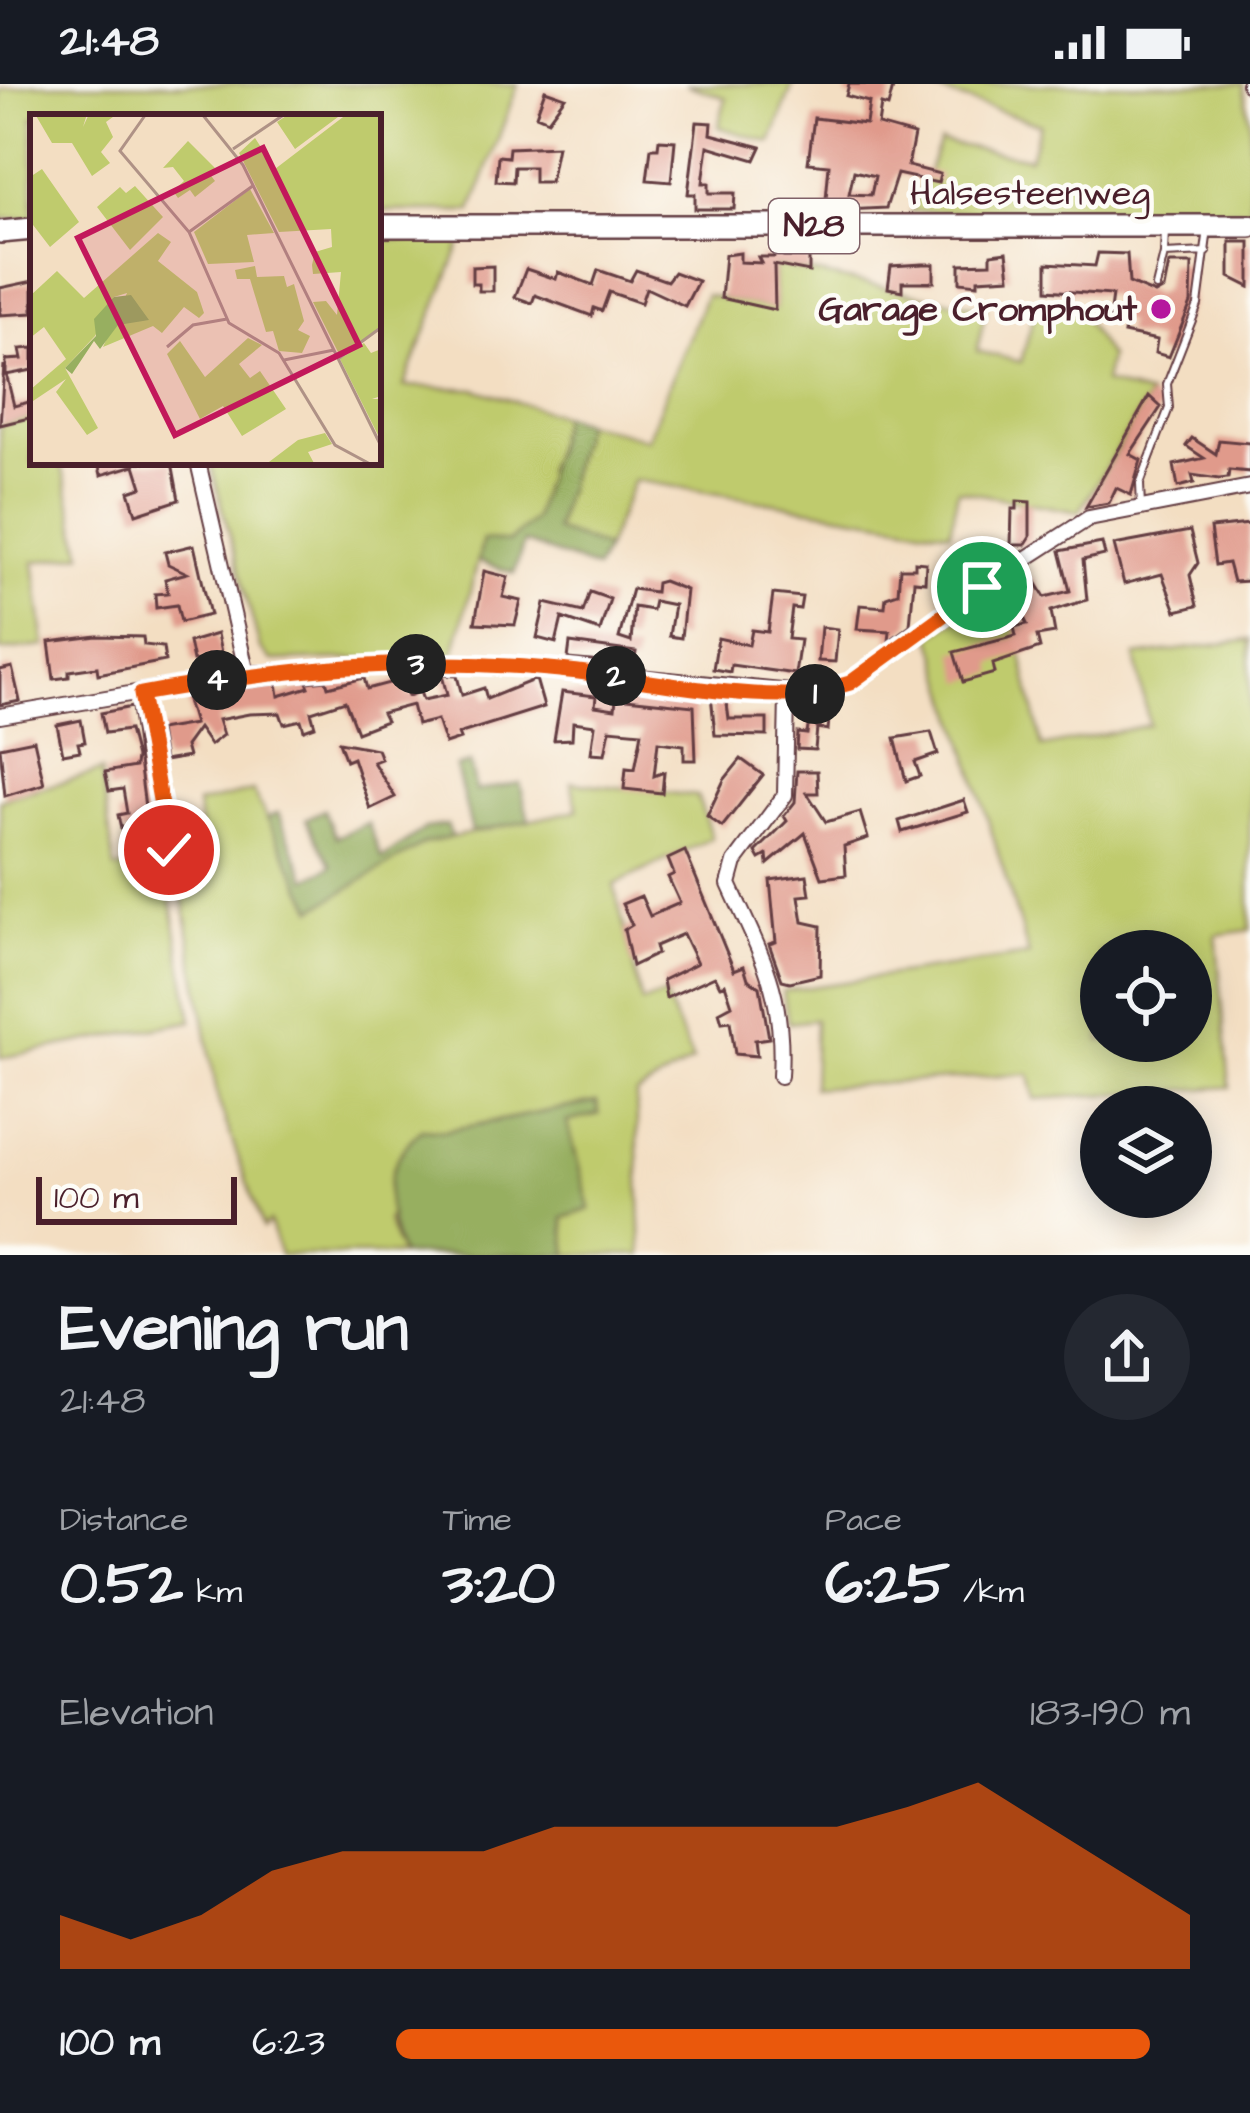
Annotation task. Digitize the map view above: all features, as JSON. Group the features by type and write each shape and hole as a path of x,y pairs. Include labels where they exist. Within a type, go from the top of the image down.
{"main road":[{"name":"Halsesteenweg","path":"381,226 1250,226"},
{"path":"0,232 30,230"}],"street":[{"path":"199,465 247,674"},
{"path":"0,716 247,674 491,665 787,696 850,683 1089,518 1250,487"},
{"path":"141,694 169,850"},
{"path":"780,1076 782,1030 776,988 729,884 735,862 785,795 787,696"}],"lane":[{"path":"1156,287 1165,226"},
{"path":"1141,507 1140,484 1169,408 1167,384 1198,305 1208,226"},
{"path":"1164,254 1207,252"}],"green space":[{"path":"34,84 518,84 472,211 381,211 381,114 30,114 30,218 0,219 0,90"},
{"path":"685,84 793,84 771,143 718,127 726,98"},
{"path":"915,84 1243,84 1250,122 1250,210 911,212 940,142 1030,158 1040,124"},
{"path":"381,239 463,239 404,386 475,389 562,416 534,519 509,542 483,541 453,657 272,661 260,648 211,465 381,465"},
{"path":"774,265 986,308 977,351 1021,362 1037,303 1079,312 1109,357 1104,383 1149,396 1079,512 958,490 950,532 634,480 606,548 555,530 584,422 647,439 706,295 775,309"},
{"path":"562,416 584,422 555,530 606,548 596,569 524,542 514,573 478,561 483,540 509,542 534,519"},
{"path":"30,418 30,465 62,465 83,554 34,562 45,646 0,651 0,425"},
{"path":"1007,585 1042,747 1149,725 1135,656 1250,640 1250,930 1216,935 1230,1087 1080,1086 1080,1096 1035,1099 1030,1074 813,1088 815,1020 788,1023 783,991 1029,955 932,636"},
{"path":"470,763 476,791 520,783 529,821 472,832 456,767"},
{"path":"101,771 115,869 164,860 192,1021 0,1058 0,800"},
{"path":"571,782 697,796 712,838 614,885 642,1003 664,995 693,1061 636,1094 642,1255 568,1255 563,1218 590,1209 567,1121 599,1114 596,1102 444,1131 422,1129 387,1221 401,1255 280,1255 269,1222 263,1228 218,1100 172,833 200,826 197,804 253,791 314,908 425,843 578,810"},
{"path":"324,810 336,837 368,823 382,859 426,828 447,825 452,837 425,843 314,909 267,818 278,813 307,879 332,866 306,819"},
{"path":"597,1102 599,1114 567,1122 590,1209 563,1218 568,1255 401,1255 390,1220 389,1188 399,1157 422,1129 444,1131"}],"building":[{"path":"849,84 894,84 888,107 881,105 878,125 914,135 908,166 940,174 938,183 897,174 886,208 825,211 829,165 808,163 814,118 866,124 869,102 846,96","holes":["854,171 875,176 871,195 849,194"]},
{"path":"545,90 565,97 548,120 536,115"},
{"path":"697,122 712,123 711,134 761,147 755,160 708,146 703,183 709,183 709,193 735,193 734,209 695,209 695,194 688,194"},
{"path":"659,140 675,141 671,182 647,180 651,148 658,148"},
{"path":"557,146 550,182 534,182 534,167 514,167 513,182 496,181 498,156 508,157 509,148"},
{"path":"1230,242 1250,242 1250,287 1230,277"},
{"path":"774,250 784,252 784,257 809,257 809,272 774,265 775,310 721,298 725,255 740,253 740,262 761,263 758,257 774,257"},
{"path":"1007,252 1010,277 978,279 978,284 960,282 960,264 991,263 991,254"},
{"path":"1098,253 1127,254 1129,283 1155,294 1164,289 1169,264 1192,264 1191,303 1169,357 1155,353 1157,340 1124,333 1127,322 1109,318 1112,295 1047,290 1047,263 1095,266"},
{"path":"934,264 934,282 902,282 902,291 888,288 891,266"},
{"path":"493,266 493,291 479,291 479,284 472,284 472,267"},
{"path":"526,269 556,279 558,272 593,285 598,270 630,281 636,270 667,281 674,272 698,281 685,306 646,288 641,303 609,292 602,311 594,308 592,316 535,295 532,303 515,297"},
{"path":"30,282 30,313 0,315 0,288"},
{"path":"30,348 30,371 6,375 6,360 22,359 20,349"},
{"path":"4,365 14,406 30,402 30,418 0,425"},
{"path":"1149,396 1161,407 1130,454 1141,460 1131,495 1116,488 1109,503 1086,507"},
{"path":"1192,438 1216,454 1219,440 1250,443 1250,472 1229,470 1228,478 1219,479 1192,475 1194,483 1178,487 1174,465 1204,458 1186,446"},
{"path":"99,465 135,465 101,475"},
{"path":"135,465 173,465 179,500 136,514 129,491 142,487"},
{"path":"1017,501 1030,502 1030,537 1025,545 1011,545 1012,509 1017,509"},
{"path":"1250,524 1247,581 1233,582 1228,563 1215,565 1210,528"},
{"path":"1190,531 1198,563 1190,575 1197,606 1176,611 1162,574 1124,584 1114,545"},
{"path":"1102,543 1105,555 1083,560 1087,600 1051,611 1055,633 1037,636 1040,648 993,664 995,673 963,682 954,652 1016,636 1014,627 1027,624 1011,590 1033,577 1045,597 1070,591 1060,551"},
{"path":"194,545 210,615 181,622 177,605 156,608 155,594 168,593 165,579 187,573 168,564 165,552"},
{"path":"915,562 926,563 925,582 914,581 910,625 889,641 890,631 857,629 860,605 885,607 886,597 898,593 900,568 915,568"},
{"path":"484,571 508,577 503,597 521,601 515,625 475,623"},
{"path":"656,583 686,590 681,638 669,636 674,605 654,601 652,610 634,607 631,642 619,638 632,589 655,592"},
{"path":"590,592 610,599 600,631 562,618 556,643 537,638 545,603 583,612"},
{"path":"773,594 802,597 800,609 792,608 788,639 800,640 795,674 731,665 730,672 713,669 718,638 749,645 752,630 768,632"},
{"path":"821,627 838,629 835,662 818,661"},
{"path":"217,634 222,658 193,661 189,642"},
{"path":"143,637 144,645 163,647 165,661 98,674 97,667 69,671 69,677 54,679 49,642"},
{"path":"570,643 636,652 634,665 568,659"},
{"path":"12,667 20,701 0,705 0,670"},
{"path":"442,675 457,676 462,695 484,688 487,699 536,679 544,707 458,734 460,739 445,744 437,720 417,725 412,705 382,713 386,721 357,732 345,701 311,712 315,726 304,730 301,720 284,724 280,713 249,714 218,720 223,735 210,745 198,728 185,746 188,757 164,761 159,730 194,724 186,697 192,695 277,683 279,696 309,687 307,682 326,680 328,687 364,678 367,689 404,679 408,696 420,692 423,700 447,695"},
{"path":"562,692 596,696 595,706 615,709 616,698 694,706 696,760 684,760 684,745 658,742 654,776 664,772 662,793 624,789 626,768 635,769 642,732 610,729 605,754 591,753 595,725 573,722 572,739 554,740"},
{"path":"711,695 726,697 729,719 767,719 767,736 715,735"},
{"path":"132,707 146,815 151,814 153,827 122,834 118,815 127,813 123,789 109,791 105,772 135,767 136,757 129,730 105,733 101,713"},
{"path":"811,707 830,709 828,730 817,728 815,750 797,749 798,733 807,734"},
{"path":"81,720 85,742 78,743 80,751 63,754 57,725"},
{"path":"931,732 938,754 915,762 920,776 906,781 895,738"},
{"path":"34,740 44,784 5,796 0,747"},
{"path":"339,742 377,749 381,759 373,762 395,797 370,809 353,758 346,761"},
{"path":"741,759 763,775 722,827 707,816 724,780"},
{"path":"797,771 817,771 818,793 807,793 826,822 860,812 868,838 844,846 846,875 822,878 805,833 768,864 767,855 760,859 756,852 787,821 784,816 795,802"},
{"path":"964,800 968,812 902,832 899,821"},
{"path":"685,851 734,970 744,966 748,979 760,987 769,1038 755,1040 757,1056 735,1054 730,1021 722,1022 719,1012 732,1005 725,984 720,986 715,976 666,998 663,980 697,963 683,934 655,946 657,954 632,966 624,930 632,925 622,904 641,896 650,916 680,903 668,877 674,874 668,859"},
{"path":"807,875 810,895 799,896 803,922 821,926 820,975 790,982 782,980 769,944 776,942 770,880"}],"place":[{"name":"Garage Cromphout","path":"1161,309"}],"route":[{"path":"169,850 141,694 247,674 423,663 547,668 787,696 812,694 850,683 982,587"}]}
